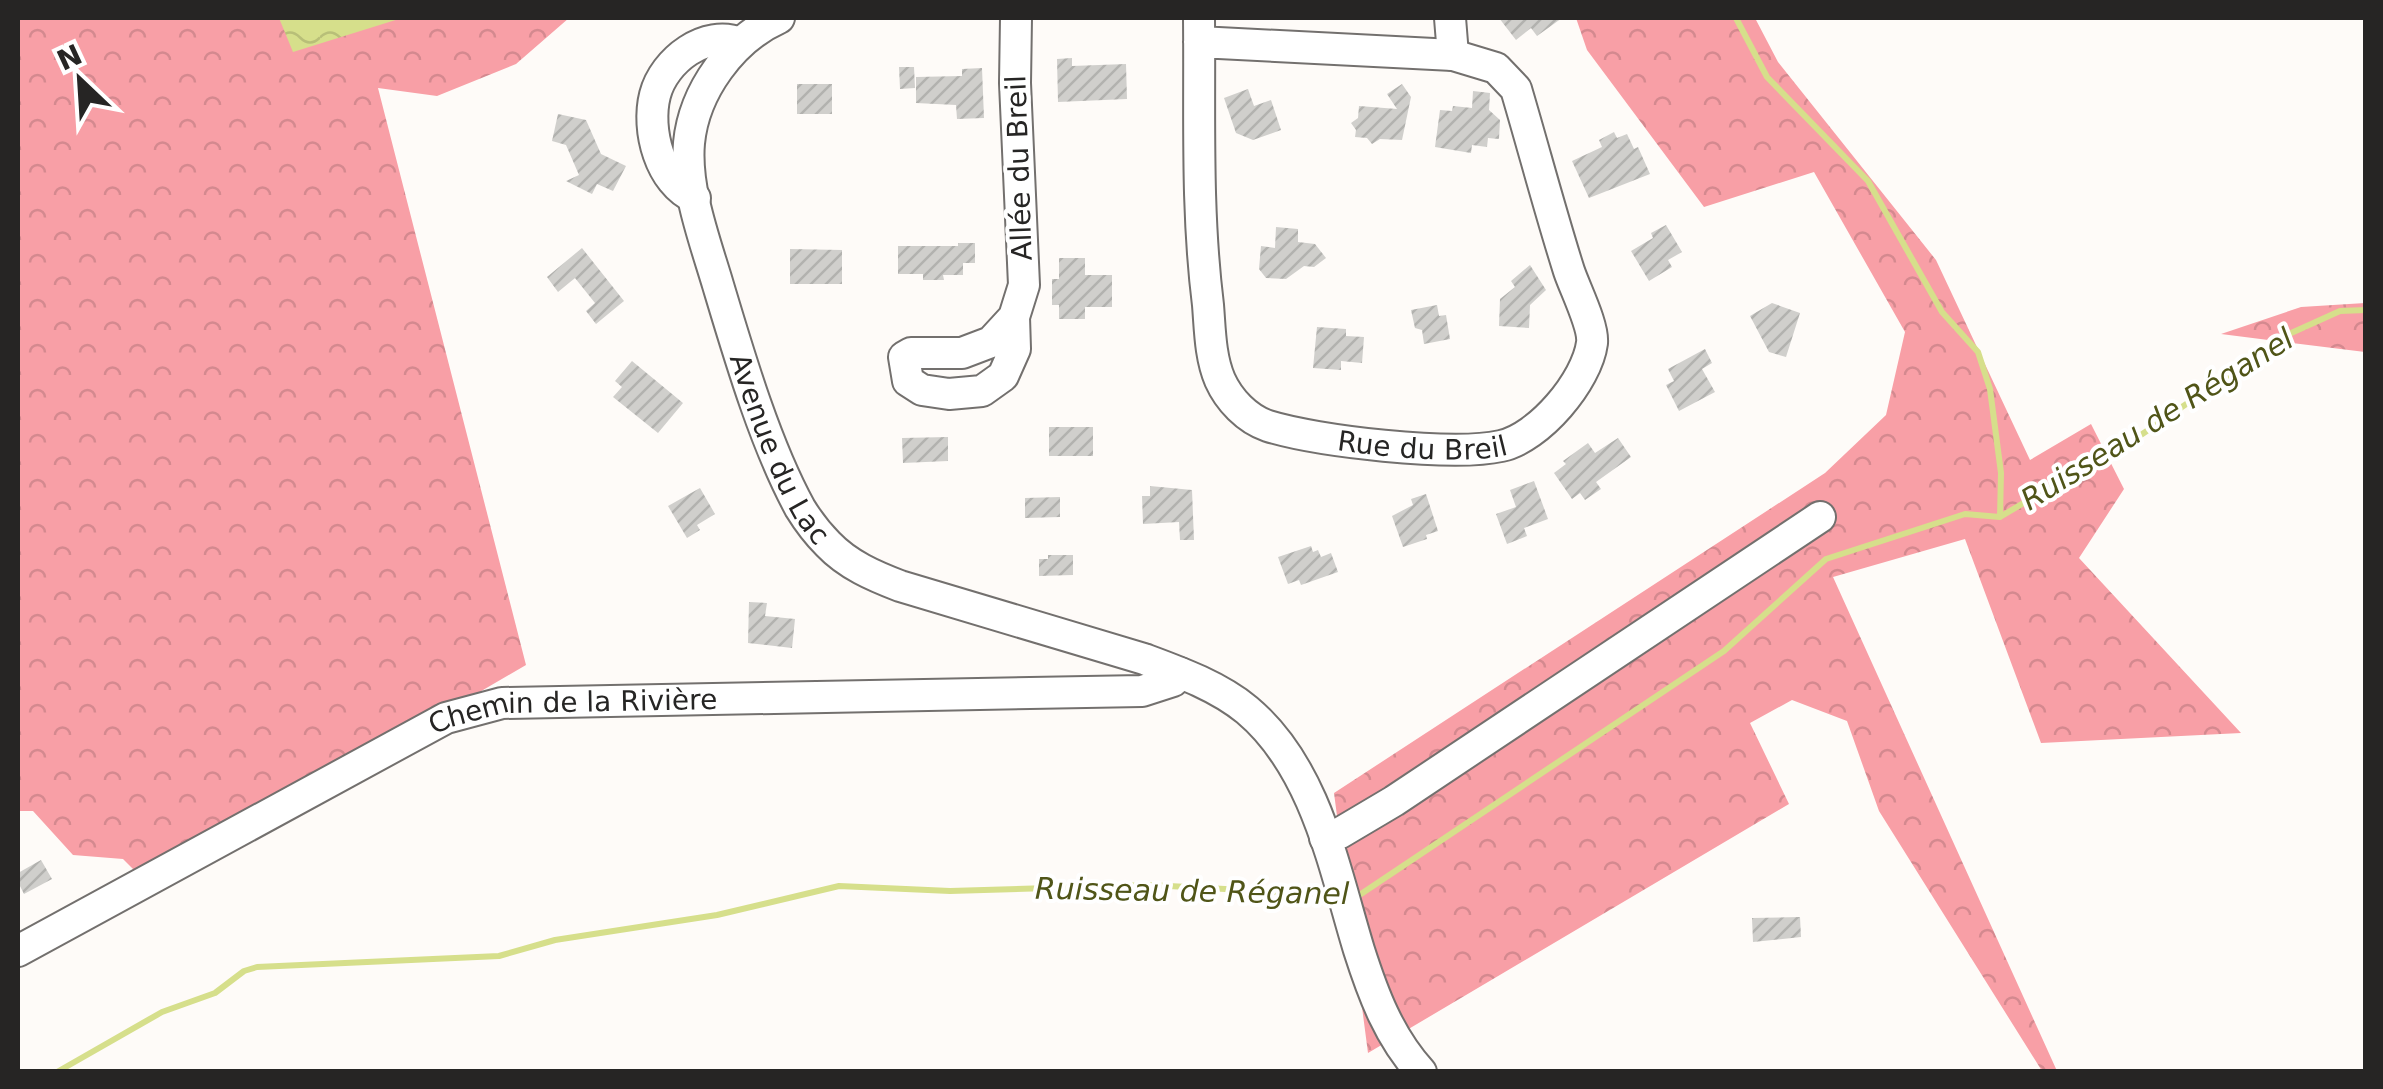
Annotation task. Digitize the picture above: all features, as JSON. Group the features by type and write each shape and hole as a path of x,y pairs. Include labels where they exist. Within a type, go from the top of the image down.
{"street":[{"name":"Avenue du Lac","path":"779,18 740,43 708,86 692,126 690,160 695,198 720,293 756,400 801,508 829,545 867,573 1180,672 1227,696 1264,727 1302,782 1325,838 1377,1001 1413,1068"},
{"name":"Allée du Breil","path":"1014,318 1024,285 1016,18"},
{"path":"1450,18 1454,55"},
{"name":"Rue du Breil","path":"1199,30 1454,55 1496,68 1516,90 1569,271 1593,338 1585,371 1555,409 1528,434 1502,446 1450,450 1339,439 1265,425 1238,408 1220,379 1213,350 1201,251 1199,30"},
{"path":"695,198 684,193 666,172 658,152 652,120 655,93 664,74 698,45 727,37 740,43"},
{"path":"1325,838 1394,801 1820,517"},
{"name":"Chemin de la Rivière","path":"18,951 446,718 464,712 502,703 1142,691 1173,681 1180,672"}],"green space":[{"path":"18,18 569,18 516,64 437,96 378,88 526,665 149,885 123,859 73,855 33,811 18,811"},
{"path":"1576,18 1755,18 1778,62 1936,260 2030,460 2091,424 2124,489 2079,558 2241,733 2041,743 1965,539 1833,577 2057,1071 2042,1071 1879,811 1847,721 1792,700 1750,723 1789,804 1368,1053 1334,793 1825,473 1886,415 1905,332 1814,172 1704,207 1587,50"},
{"path":"2365,303 2365,352 2221,334 2301,307"}],"water":[{"path":"279,18 402,18 293,52"}],"building":[{"path":"1499,18 1562,18 1537,36 1531,28 1516,40"},
{"path":"1072,58 1072,66 1126,64 1127,99 1058,102 1057,59"},
{"path":"899,67 914,67 915,88 900,89"},
{"path":"982,68 984,118 957,119 956,105 916,103 916,77 962,76 962,69"},
{"path":"797,84 832,84 832,114 797,114"},
{"path":"1402,84 1411,97 1402,140 1380,139 1372,144 1367,138 1355,137 1351,123 1358,118 1359,106 1397,109 1387,94"},
{"path":"1248,89 1254,106 1271,100 1281,130 1253,140 1236,133 1224,98"},
{"path":"1473,91 1490,93 1489,110 1500,120 1499,139 1488,138 1487,147 1472,145 1471,153 1435,147 1440,110 1452,111 1453,106 1472,108"},
{"path":"558,114 586,120 601,154 626,166 613,191 597,184 592,194 566,181 579,175 566,145 552,141"},
{"path":"1614,132 1617,138 1627,134 1634,149 1638,147 1650,174 1589,198 1572,161 1602,147 1599,140"},
{"path":"1666,225 1682,252 1668,260 1672,267 1649,281 1631,251"},
{"path":"1276,227 1298,229 1298,242 1315,244 1326,258 1314,267 1304,266 1286,279 1266,278 1259,269 1261,246 1275,248"},
{"path":"975,243 975,263 963,263 963,275 923,280 923,274 898,274 898,246"},
{"path":"582,248 624,301 596,324 586,311 595,303 575,278 558,292 547,277"},
{"path":"790,249 842,250 842,284 790,284"},
{"path":"1059,258 1085,258 1085,275 1112,275 1112,307 1085,307 1085,319 1059,319 1059,305 1052,305 1052,279 1059,279"},
{"path":"1530,265 1546,290 1530,305 1529,328 1499,326 1500,299 1515,287 1511,281"},
{"path":"1772,303 1800,313 1786,357 1769,352 1750,316"},
{"path":"1437,305 1439,316 1446,315 1450,339 1424,344 1422,330 1415,328 1411,310"},
{"path":"1317,327 1346,329 1346,336 1364,337 1362,363 1341,361 1341,370 1313,368"},
{"path":"1705,349 1712,363 1702,369 1715,392 1679,411 1666,385 1674,381 1668,369"},
{"path":"632,361 683,403 658,433 613,397 622,387 615,381"},
{"path":"1049,427 1093,427 1093,456 1049,456"},
{"path":"948,437 948,461 903,463 902,438"},
{"path":"1618,438 1631,457 1596,482 1601,489 1585,500 1580,493 1572,499 1554,473 1566,464 1563,461 1588,443 1595,453"},
{"path":"1534,481 1548,519 1524,528 1527,536 1507,544 1496,514 1516,507 1510,490"},
{"path":"1150,486 1192,490 1194,540 1180,540 1179,522 1143,524 1142,496 1150,496"},
{"path":"700,488 715,514 697,525 700,530 687,538 668,506"},
{"path":"1426,494 1438,531 1403,547 1392,516 1413,505 1411,499"},
{"path":"1060,497 1060,517 1025,518 1025,498"},
{"path":"1311,546 1321,557 1331,553 1338,572 1301,585 1299,580 1288,584 1278,557"},
{"path":"1048,555 1073,555 1073,575 1039,576 1039,559 1048,559"},
{"path":"749,602 767,603 765,616 795,619 792,648 748,643"},
{"path":"41,860 52,879 24,894 18,873"},
{"path":"1800,917 1801,937 1753,942 1752,918"}],"waterway":[{"path":"1736,18 1767,77 1868,181 1942,312 1978,352 1990,389 2001,473 2000,517"},
{"name":"Ruisseau de Réganel","path":"1353,896 1724,651 1826,559 1965,514 2000,517 2113,454 2289,334 2340,311 2366,310"},
{"name":"Ruisseau de Réganel","path":"57,1072 162,1012 215,993 244,971 257,967 499,956 555,940 717,915 839,886 950,891 1150,885 1335,895"}]}
